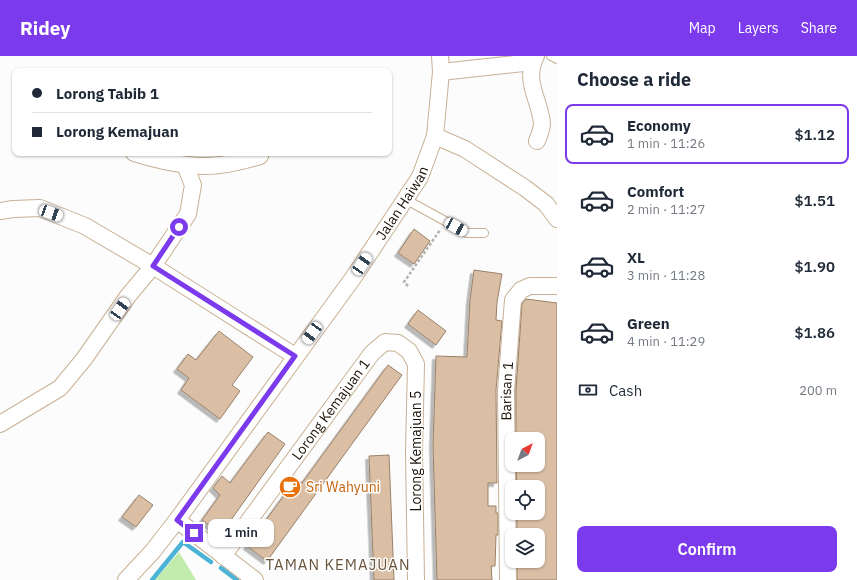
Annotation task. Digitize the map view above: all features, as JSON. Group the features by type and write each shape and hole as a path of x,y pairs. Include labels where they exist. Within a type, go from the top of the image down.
{"street":[{"path":"440,64 534,59 531,85 538,105 542,124 537,142"},
{"name":"Jalan Haiwan","path":"126,580 153,551 177,520 353,278 420,177 435,136 440,64"},
{"path":"435,136 465,149 525,188 546,204 557,219"},
{"path":"147,156 185,165 206,166 235,163 260,156"},
{"path":"0,424 60,388 84,360 128,296 153,266 188,214 193,185 185,165"},
{"path":"0,211 40,208 85,226 153,266 295,356"},
{"name":"Barisan 1","path":"508,580 506,390 513,300 521,290 530,286 557,286"},
{"name":"Lorong Kemajuan 1","path":"223,556 372,353 385,342"},
{"name":"Lorong Kemajuan 5","path":"385,342 398,343 409,351 416,364 414,452 416,580"},
{"path":"177,520 255,580"}],"lane":[{"path":"551,56 557,58"},
{"path":"405,199 467,233 484,233"}],"path":[{"path":"408,286 404,282 446,222"}],"green space":[{"path":"179,552 196,580 155,580"}],"building":[{"path":"414,229 430,241 414,264 398,253"},
{"path":"474,270 502,274 497,302 496,320 502,321 496,390 497,483 488,483 488,506 496,506 496,513 498,513 498,535 496,535 495,566 491,566 492,580 437,580 433,445 436,356 467,357 470,300"},
{"path":"526,299 557,303 557,580 517,580 517,568 545,568 545,528 517,528 517,520 545,520 545,480 517,480 516,472 545,472 545,432 516,432 516,390 522,304"},
{"path":"418,310 446,331 436,345 408,324"},
{"path":"219,331 253,357 232,385 240,391 220,419 181,390 189,378 177,369 188,354 196,360"},
{"path":"388,365 402,375 267,561 247,546 296,479 302,483"},
{"path":"268,432 285,444 221,534 202,520 220,495 213,488 222,476 230,483"},
{"path":"389,455 394,580 374,580 369,456"},
{"path":"139,495 153,505 136,527 122,517"}],"waterway":[{"path":"152,580 183,542 211,562"},
{"path":"221,568 237,580"}],"place":[{"name":"Sri Wahyuni","path":"290,487"}],"district":[{"name":"TAMAN KEMAJUAN","path":"338,565"}],"route":[{"path":"179,227 153,266 295,356 177,520 194,533"}]}
